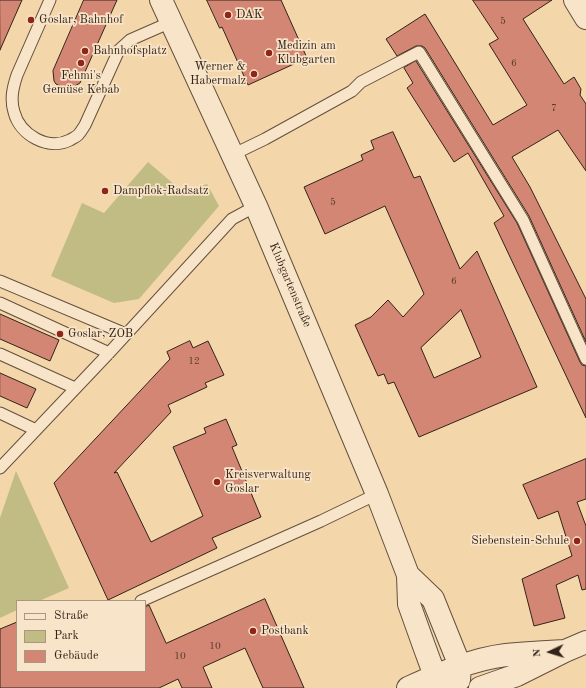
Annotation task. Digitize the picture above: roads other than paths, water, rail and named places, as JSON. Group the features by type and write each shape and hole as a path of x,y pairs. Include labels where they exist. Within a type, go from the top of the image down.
{"street":[{"name":"Klubgartenstraße","path":"161,0 256,206 378,494 408,575 410,604 441,682"},
{"path":"575,0 586,18"},
{"name":"Klubgartenstraße","path":"408,575 433,599 460,666"},
{"path":"480,688 517,675 586,642"},
{"path":"408,688 441,682 460,666 506,655 565,651"},
{"path":"458,688 460,666"}],"lane":[{"path":"50,0 17,75 12,97 14,113 20,126 28,134 46,143 57,144 78,136 85,125 120,50 130,40 171,22"},
{"path":"232,155 265,139 352,91 360,82 419,52 523,220 586,359"},
{"path":"0,468 109,353 232,219 256,206"},
{"path":"0,281 126,334"},
{"path":"0,303 109,353"},
{"path":"0,354 75,388"},
{"path":"0,413 36,430"},
{"path":"143,600 378,494"}],"place":[{"name":"DAK","path":"228,15"},
{"name":"Goslar, Bahnhof","path":"31,20"},
{"name":"Bahnhofsplatz","path":"85,51"},
{"name":"Medizin am Klubgarten","path":"269,53"},
{"name":"Fehmi's Gemüse Kebab","path":"81,63"},
{"name":"Werner & Habermalz","path":"254,74"},
{"name":"Dampflok-Radsatz","path":"105,191"},
{"name":"Goslar, ZOB","path":"60,334"},
{"name":"Kreisverwaltung Goslar","path":"217,482"},
{"name":"Siebenstein-Schule","path":"577,541"},
{"name":"Postbank","path":"253,631"}]}
